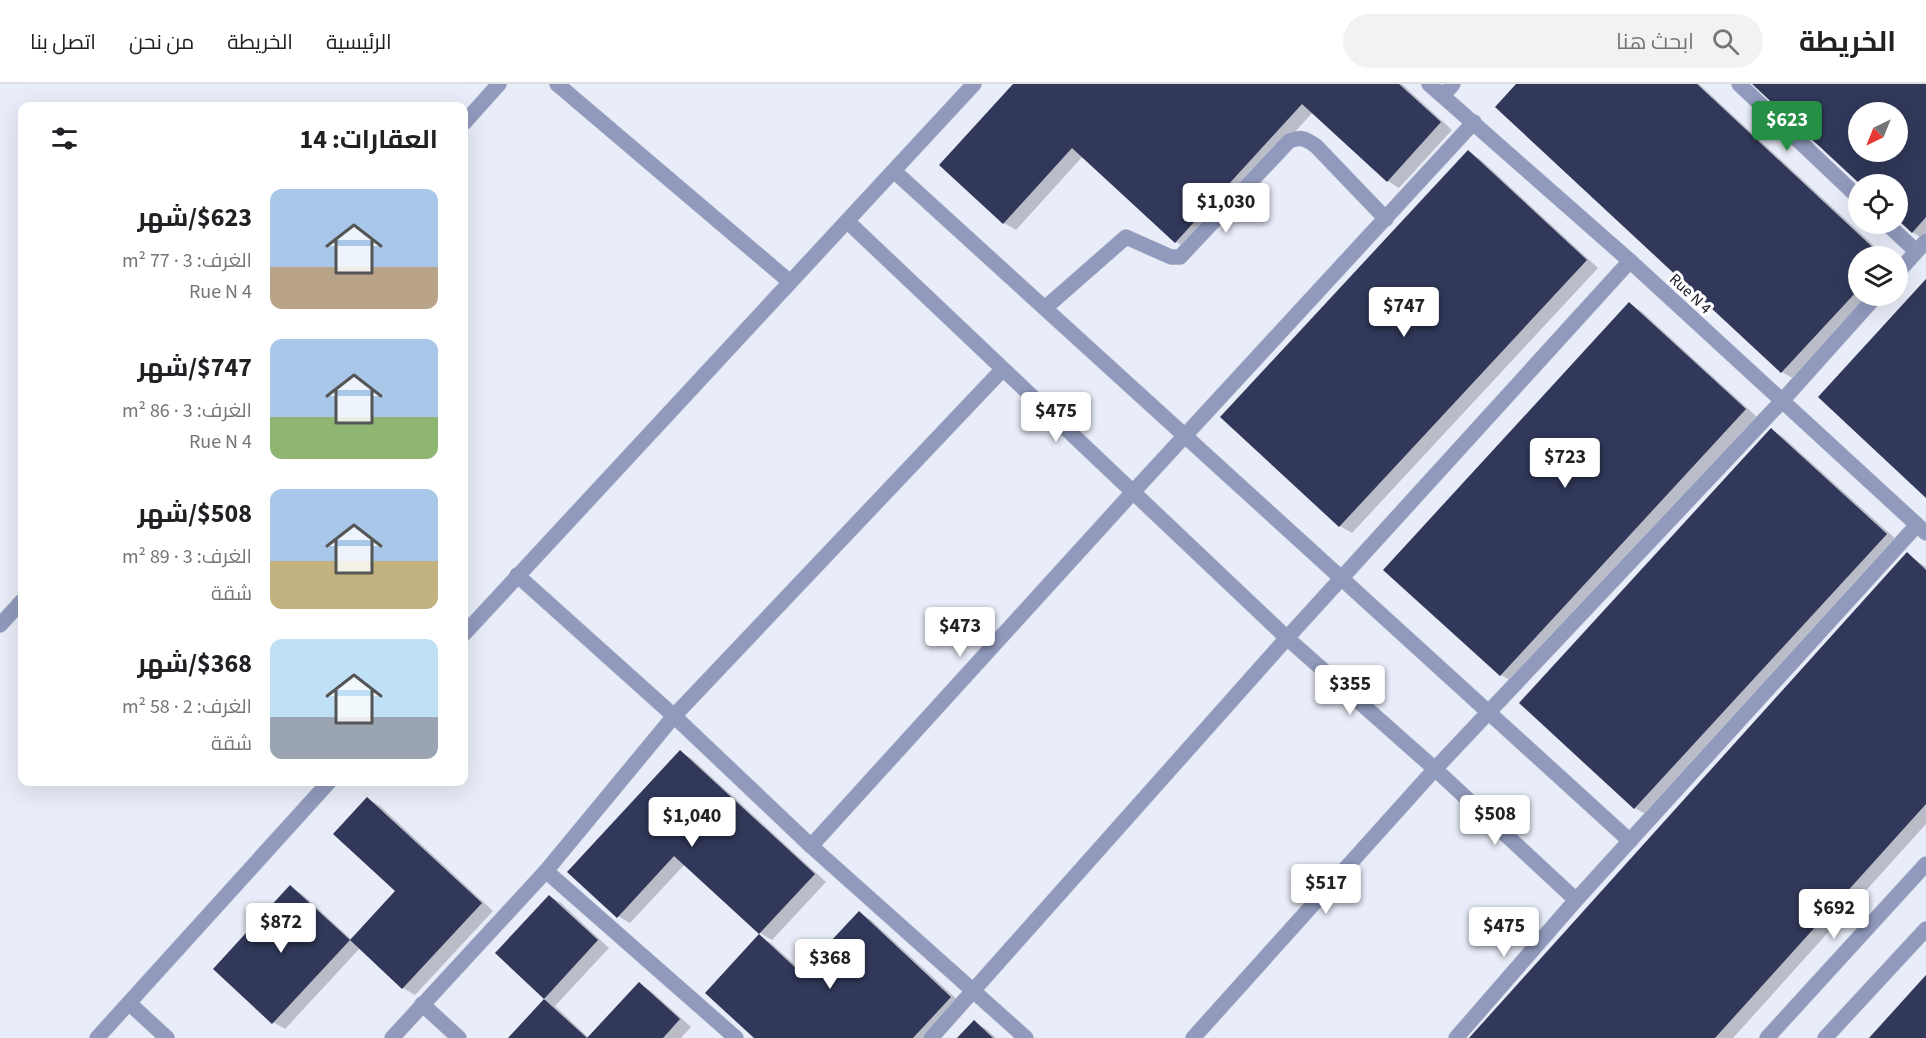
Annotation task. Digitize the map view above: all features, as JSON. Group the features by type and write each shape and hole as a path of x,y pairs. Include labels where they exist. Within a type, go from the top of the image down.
{"street":[{"path":"468,119 499,84"},
{"path":"557,84 790,282"},
{"path":"468,630 974,84"},
{"name":"Rue N 4","path":"1429,84 1630,261 1922,529"},
{"path":"1443,96 1453,84"},
{"path":"1739,84 1848,188"},
{"path":"811,846 1474,122"},
{"path":"1045,308 1126,237 1171,257 1180,257 1289,141 1298,137 1317,146 1386,219"},
{"path":"894,171 1630,841"},
{"path":"847,221 1287,638 1435,769 1576,900"},
{"path":"1902,234 1921,246 1908,261"},
{"path":"931,1038 1287,638 1630,261"},
{"path":"1193,1038 1488,711 1782,401 1867,306"},
{"path":"392,1038 546,871 674,716 1002,369"},
{"path":"1456,1038 1630,841 1922,529"},
{"path":"517,575 674,716 811,846 1026,1038"},
{"path":"0,625 18,605"},
{"path":"97,1038 326,786"},
{"path":"1767,1038 1926,864"},
{"path":"546,871 736,1038"},
{"path":"1825,1038 1926,928"},
{"path":"129,1003 167,1038"},
{"path":"423,1004 459,1038"}],"building":[{"path":"1013,84 1399,84 1441,122 1387,182 1302,104 1175,243 1072,148 1003,224 939,165"},
{"path":"1516,84 1697,84 1848,224 1848,234 1858,234 1871,246 1848,246 1848,301 1781,373 1495,107"},
{"path":"1752,84 1926,84 1926,217 1912,233 1908,229 1908,174 1849,174"},
{"path":"1468,150 1587,260 1339,527 1220,417"},
{"path":"1926,279 1926,498 1818,397 1901,306 1908,306 1908,299"},
{"path":"1629,302 1746,409 1500,676 1383,570"},
{"path":"1771,428 1887,534 1634,809 1519,703"},
{"path":"1907,552 1926,570 1926,804 1715,1038 1469,1038"},
{"path":"680,750 815,874 759,934 674,856 617,918 567,872"},
{"path":"367,797 482,903 402,989 350,940 395,891 333,834"},
{"path":"290,885 350,940 272,1024 213,969"},
{"path":"549,895 598,940 544,999 495,953"},
{"path":"859,911 951,997 913,1038 754,1038 705,993 759,934 801,973"},
{"path":"1926,975 1926,1038 1869,1038"},
{"path":"639,982 680,1019 663,1038 587,1038"},
{"path":"544,999 587,1038 508,1038"},
{"path":"974,1020 993,1038 957,1038"}]}
